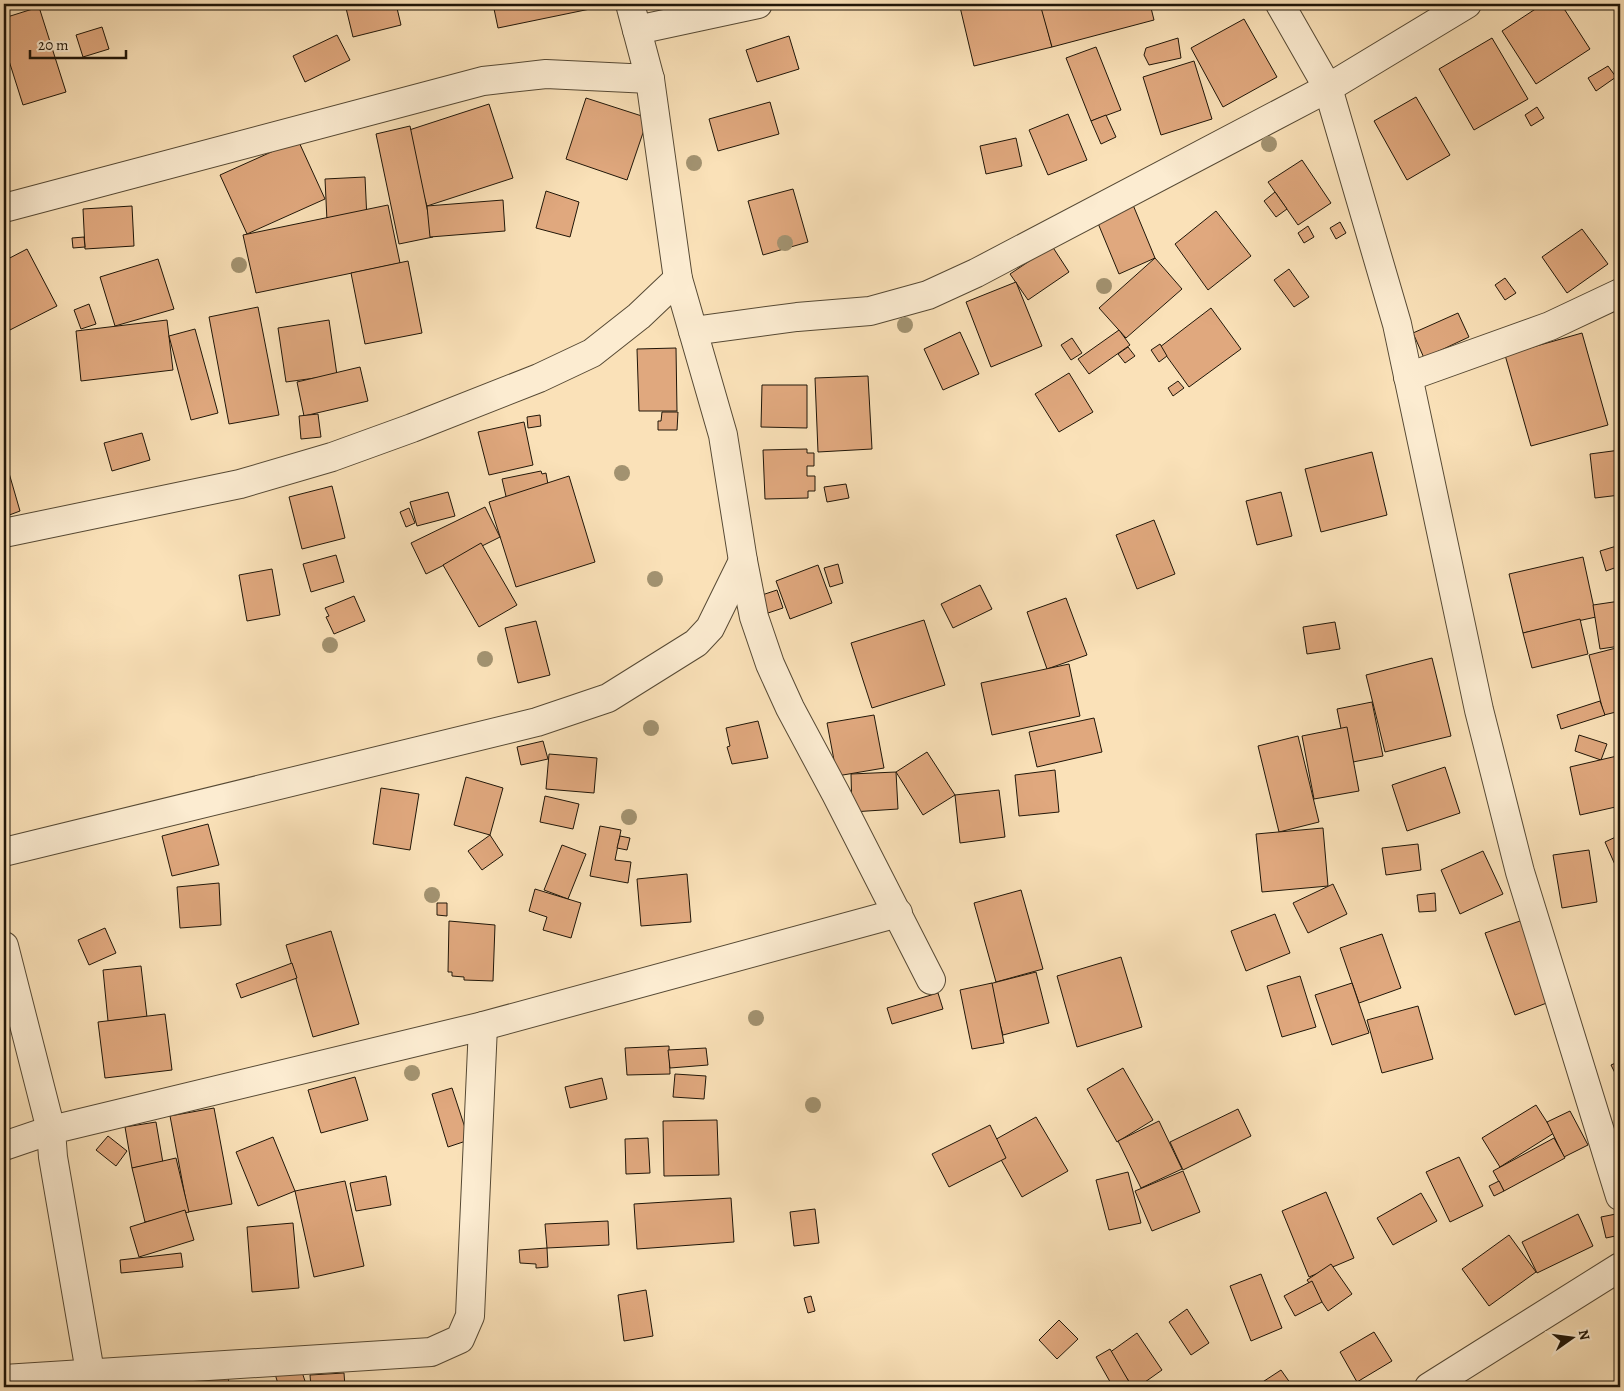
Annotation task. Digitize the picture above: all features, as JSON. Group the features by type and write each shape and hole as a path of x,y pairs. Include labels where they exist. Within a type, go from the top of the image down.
{"street":[{"path":"630,4 650,79 678,279 723,434 754,617 770,664 790,708 898,913 931,980"},
{"path":"637,30 758,4"},
{"path":"1280,4 1328,88 1396,324 1479,710 1520,872 1620,1196"},
{"path":"694,331 797,317 870,311 928,295 976,273 1328,88 1467,4"},
{"path":"4,208 483,81 546,74 650,79"},
{"path":"4,533 240,484 332,457 412,428 539,378 592,353 639,316 678,279"},
{"path":"1408,377 1550,326 1620,293"},
{"path":"4,852 537,722 608,698 696,643 710,628 743,561"},
{"path":"4,1146 51,1130 482,1026 898,913"},
{"path":"4,946 51,1130 53,1157 90,1372"},
{"path":"4,1379 90,1372 431,1352 460,1339 470,1316 482,1026"},
{"path":"1428,1387 1620,1267"}],"building":[{"path":"345,4 396,4 401,25 353,37"},
{"path":"493,4 589,4 590,9 498,28"},
{"path":"975,4 1041,4 1052,47 974,66 960,7"},
{"path":"1040,4 1150,4 1154,20 1052,47"},
{"path":"1543,4 1561,4 1590,49 1536,84 1502,31"},
{"path":"39,7 66,92 23,105 4,45 4,18"},
{"path":"1244,19 1277,77 1223,107 1191,48"},
{"path":"102,27 109,49 83,57 76,35"},
{"path":"337,35 350,60 305,82 293,56"},
{"path":"789,36 799,69 757,82 746,50"},
{"path":"1178,38 1181,58 1149,65 1144,55 1146,48"},
{"path":"1492,38 1528,99 1474,130 1439,69"},
{"path":"1096,47 1121,110 1091,121 1066,58"},
{"path":"1194,61 1212,119 1161,135 1143,77"},
{"path":"1608,66 1616,77 1596,91 1588,78"},
{"path":"1416,97 1450,155 1407,180 1374,121"},
{"path":"586,98 648,118 627,180 566,159"},
{"path":"770,102 779,134 718,151 709,119"},
{"path":"489,104 513,178 427,206 403,132"},
{"path":"1537,107 1544,118 1531,126 1525,115"},
{"path":"1068,114 1087,160 1048,175 1029,130"},
{"path":"1106,115 1116,137 1101,144 1091,121"},
{"path":"410,126 433,237 399,244 376,134"},
{"path":"1016,138 1022,166 986,174 980,146"},
{"path":"298,140 325,199 247,234 220,175"},
{"path":"1302,160 1331,203 1298,225 1268,182"},
{"path":"365,177 367,220 327,221 325,179"},
{"path":"1126,188 1155,258 1119,274 1090,204"},
{"path":"793,189 808,242 763,255 748,201"},
{"path":"546,191 579,202 570,237 536,228"},
{"path":"1275,192 1287,209 1276,217 1264,201"},
{"path":"503,200 505,231 430,237 427,206"},
{"path":"388,205 400,263 256,293 243,235"},
{"path":"132,206 134,246 85,249 83,209"},
{"path":"1216,211 1251,256 1208,290 1175,244"},
{"path":"1340,222 1346,233 1336,239 1330,228"},
{"path":"1308,226 1314,237 1304,243 1298,233"},
{"path":"1582,229 1608,264 1567,293 1542,257"},
{"path":"84,237 85,247 73,248 72,238"},
{"path":"1052,246 1069,272 1028,300 1010,274"},
{"path":"27,249 57,306 4,333 4,261"},
{"path":"1155,258 1182,289 1126,338 1099,308"},
{"path":"158,259 174,309 115,326 100,277"},
{"path":"408,261 422,333 365,344 351,273"},
{"path":"1289,269 1309,297 1294,307 1274,280"},
{"path":"1505,278 1516,293 1505,300 1495,285"},
{"path":"1016,282 1042,346 991,367 966,302"},
{"path":"89,304 96,324 81,329 74,310"},
{"path":"258,307 279,415 229,424 209,317"},
{"path":"1211,308 1241,349 1189,387 1160,347"},
{"path":"1458,313 1469,337 1424,358 1413,333"},
{"path":"167,320 173,370 81,381 76,331"},
{"path":"329,320 337,375 286,382 278,328"},
{"path":"195,329 218,413 191,420 169,336"},
{"path":"1119,330 1130,345 1089,374 1078,359"},
{"path":"960,332 979,374 943,390 924,349"},
{"path":"1582,333 1608,425 1531,446 1505,355"},
{"path":"1072,338 1082,353 1071,360 1061,345"},
{"path":"1160,344 1167,356 1159,362 1151,350"},
{"path":"1128,347 1135,356 1125,363 1118,354"},
{"path":"676,348 677,411 639,411 637,349"},
{"path":"360,367 368,401 304,416 297,382"},
{"path":"1069,373 1093,412 1059,432 1035,394"},
{"path":"868,376 872,449 818,452 815,378"},
{"path":"1178,381 1184,388 1173,396 1168,388"},
{"path":"762,385 807,385 807,428 761,427"},
{"path":"662,412 678,412 677,430 658,430 658,421 661,421"},
{"path":"318,414 321,437 301,439 299,416"},
{"path":"540,415 541,426 528,428 527,417"},
{"path":"524,422 533,465 489,475 478,432"},
{"path":"142,433 150,460 112,471 104,443"},
{"path":"807,449 807,453 814,453 814,466 807,466 807,476 815,476 815,491 808,491 808,498 765,499 763,450"},
{"path":"1620,450 1620,495 1595,498 1590,454"},
{"path":"1372,452 1387,515 1321,532 1305,469"},
{"path":"541,471 542,474 546,473 550,496 508,505 502,479"},
{"path":"9,473 20,511 4,517 4,475"},
{"path":"569,476 595,562 516,587 489,502"},
{"path":"846,484 849,498 827,502 824,487"},
{"path":"332,486 345,538 302,549 289,497"},
{"path":"448,492 455,516 417,526 410,502"},
{"path":"1281,492 1292,536 1257,545 1246,501"},
{"path":"485,507 500,537 426,574 411,543"},
{"path":"409,508 415,523 406,527 400,512"},
{"path":"1154,520 1175,574 1137,589 1116,535"},
{"path":"481,543 517,605 479,627 443,565"},
{"path":"1620,545 1620,566 1606,571 1600,551"},
{"path":"336,555 344,582 311,592 303,564"},
{"path":"1583,557 1596,617 1523,633 1509,574"},
{"path":"838,564 843,583 830,587 824,568"},
{"path":"818,565 832,603 790,619 776,581"},
{"path":"272,569 280,615 247,621 239,575"},
{"path":"980,585 992,609 953,628 941,604"},
{"path":"777,590 783,608 759,616 753,598"},
{"path":"354,596 365,621 334,634 326,617 329,616 325,608"},
{"path":"1066,598 1087,655 1047,669 1027,612"},
{"path":"1620,601 1620,646 1600,649 1593,605"},
{"path":"1580,619 1588,654 1532,668 1523,633"},
{"path":"924,620 945,685 872,708 851,643"},
{"path":"536,621 550,675 518,683 505,628"},
{"path":"1335,622 1340,649 1307,654 1303,627"},
{"path":"1620,647 1620,711 1604,715 1589,655"},
{"path":"1432,658 1451,736 1385,752 1366,675"},
{"path":"1069,664 1080,716 992,735 981,683"},
{"path":"1600,701 1605,715 1561,729 1557,715"},
{"path":"1372,702 1383,756 1348,763 1337,709"},
{"path":"874,715 884,768 837,776 827,723"},
{"path":"1094,718 1102,752 1037,767 1029,732"},
{"path":"758,721 768,758 732,764 727,747 730,746 726,728"},
{"path":"1347,727 1359,791 1314,799 1302,736"},
{"path":"1579,735 1607,744 1601,760 1575,751"},
{"path":"1298,736 1319,822 1279,832 1258,746"},
{"path":"543,741 548,759 521,765 517,747"},
{"path":"927,752 955,795 923,815 896,772"},
{"path":"549,754 597,758 594,793 546,789"},
{"path":"1617,756 1620,770 1620,806 1580,815 1570,767"},
{"path":"1445,767 1460,813 1407,831 1392,785"},
{"path":"1055,770 1059,812 1019,816 1015,775"},
{"path":"896,772 898,809 852,812 851,774"},
{"path":"466,777 503,788 490,835 454,825"},
{"path":"381,788 419,794 410,850 373,844"},
{"path":"999,790 1005,837 960,843 955,795"},
{"path":"545,796 579,804 573,829 540,822"},
{"path":"208,824 219,865 172,876 162,836"},
{"path":"600,826 621,830 615,860 631,862 628,883 590,876"},
{"path":"1323,828 1328,886 1262,892 1256,834"},
{"path":"490,835 503,855 482,870 468,851"},
{"path":"1620,835 1620,865 1616,867 1605,842"},
{"path":"620,836 630,838 627,850 617,848"},
{"path":"1418,844 1421,870 1386,875 1382,848"},
{"path":"562,845 586,854 568,899 544,890"},
{"path":"1589,850 1597,902 1562,908 1553,855"},
{"path":"1483,851 1503,894 1460,914 1441,870"},
{"path":"687,874 691,922 641,926 637,879"},
{"path":"219,883 221,925 180,928 177,887"},
{"path":"1333,884 1347,914 1308,933 1293,903"},
{"path":"535,889 581,903 571,938 543,930 547,917 529,911"},
{"path":"1021,890 1043,969 996,982 974,903"},
{"path":"1435,893 1436,911 1419,912 1417,895"},
{"path":"437,903 447,903 447,916 437,915"},
{"path":"1275,914 1290,953 1246,971 1231,931"},
{"path":"1523,920 1552,1001 1515,1015 1485,933"},
{"path":"449,921 495,925 493,981 464,980 464,977 452,976 452,972 448,972"},
{"path":"105,928 116,953 89,965 78,940"},
{"path":"331,931 359,1024 313,1037 286,945"},
{"path":"1382,934 1401,988 1359,1003 1340,948"},
{"path":"1121,957 1142,1027 1077,1047 1057,976"},
{"path":"292,963 297,978 241,998 236,984"},
{"path":"141,966 147,1017 108,1021 103,970"},
{"path":"1036,972 1049,1023 1003,1035 989,984"},
{"path":"1300,976 1316,1027 1282,1037 1267,986"},
{"path":"992,983 1004,1043 972,1049 960,990"},
{"path":"1352,983 1369,1033 1332,1045 1315,995"},
{"path":"938,993 943,1009 892,1024 887,1008"},
{"path":"1418,1006 1433,1059 1382,1073 1367,1020"},
{"path":"165,1014 172,1070 105,1078 98,1022"},
{"path":"669,1046 670,1074 627,1075 625,1048"},
{"path":"706,1048 708,1065 670,1068 668,1050"},
{"path":"1620,1061 1620,1083 1611,1065"},
{"path":"1123,1068 1153,1120 1117,1142 1087,1089"},
{"path":"675,1074 706,1076 704,1099 673,1097"},
{"path":"355,1077 368,1120 321,1133 308,1090"},
{"path":"602,1078 607,1099 570,1108 565,1087"},
{"path":"452,1088 469,1140 448,1147 432,1094"},
{"path":"1536,1105 1554,1133 1500,1167 1482,1138"},
{"path":"214,1108 232,1204 188,1212 170,1116"},
{"path":"1238,1109 1251,1136 1183,1170 1170,1142"},
{"path":"1570,1111 1588,1145 1564,1157 1547,1122"},
{"path":"1036,1117 1068,1171 1022,1197 991,1142"},
{"path":"717,1120 719,1175 664,1176 663,1121"},
{"path":"1159,1121 1182,1169 1141,1188 1118,1141"},
{"path":"156,1122 163,1163 132,1168 125,1127"},
{"path":"990,1125 1006,1158 949,1187 932,1154"},
{"path":"108,1136 127,1151 116,1166 96,1150"},
{"path":"273,1137 295,1191 258,1206 236,1152"},
{"path":"648,1138 650,1173 626,1174 625,1139"},
{"path":"1554,1138 1565,1158 1504,1191 1493,1171"},
{"path":"1459,1157 1483,1206 1450,1222 1426,1172"},
{"path":"176,1158 189,1212 145,1222 132,1168"},
{"path":"1183,1171 1200,1212 1152,1231 1135,1191"},
{"path":"1128,1172 1141,1223 1109,1230 1096,1180"},
{"path":"386,1176 391,1205 356,1211 350,1183"},
{"path":"345,1181 364,1266 314,1277 295,1191"},
{"path":"1499,1181 1504,1191 1494,1196 1489,1186"},
{"path":"1326,1192 1354,1258 1309,1277 1282,1211"},
{"path":"1421,1193 1437,1221 1393,1245 1377,1218"},
{"path":"731,1198 734,1242 637,1249 634,1204"},
{"path":"815,1209 819,1243 794,1246 790,1212"},
{"path":"185,1210 194,1240 139,1257 130,1227"},
{"path":"1578,1214 1593,1246 1537,1273 1522,1242"},
{"path":"1616,1214 1620,1235 1606,1238 1601,1217"},
{"path":"608,1221 609,1245 547,1248 545,1224"},
{"path":"293,1223 299,1288 252,1292 247,1227"},
{"path":"1509,1235 1536,1272 1489,1306 1462,1269"},
{"path":"547,1248 548,1267 536,1268 536,1264 520,1263 519,1250"},
{"path":"181,1253 183,1267 121,1273 120,1260"},
{"path":"1331,1264 1352,1294 1328,1311 1307,1280"},
{"path":"1261,1274 1282,1328 1251,1341 1230,1286"},
{"path":"1312,1281 1322,1302 1295,1316 1284,1296"},
{"path":"646,1290 653,1336 624,1341 618,1295"},
{"path":"811,1296 815,1311 808,1313 804,1298"},
{"path":"1187,1309 1209,1343 1191,1355 1169,1322"},
{"path":"1059,1320 1078,1339 1057,1359 1039,1340"},
{"path":"1374,1332 1392,1361 1357,1382 1340,1352"},
{"path":"1137,1333 1162,1370 1138,1387 1133,1387 1109,1353"},
{"path":"1110,1349 1132,1387 1113,1387 1096,1357"},
{"path":"300,1366 307,1387 279,1387 275,1374"},
{"path":"226,1369 230,1387 185,1387 183,1378"},
{"path":"1281,1370 1293,1387 1255,1387"},
{"path":"344,1373 345,1387 311,1387 310,1375"}]}
